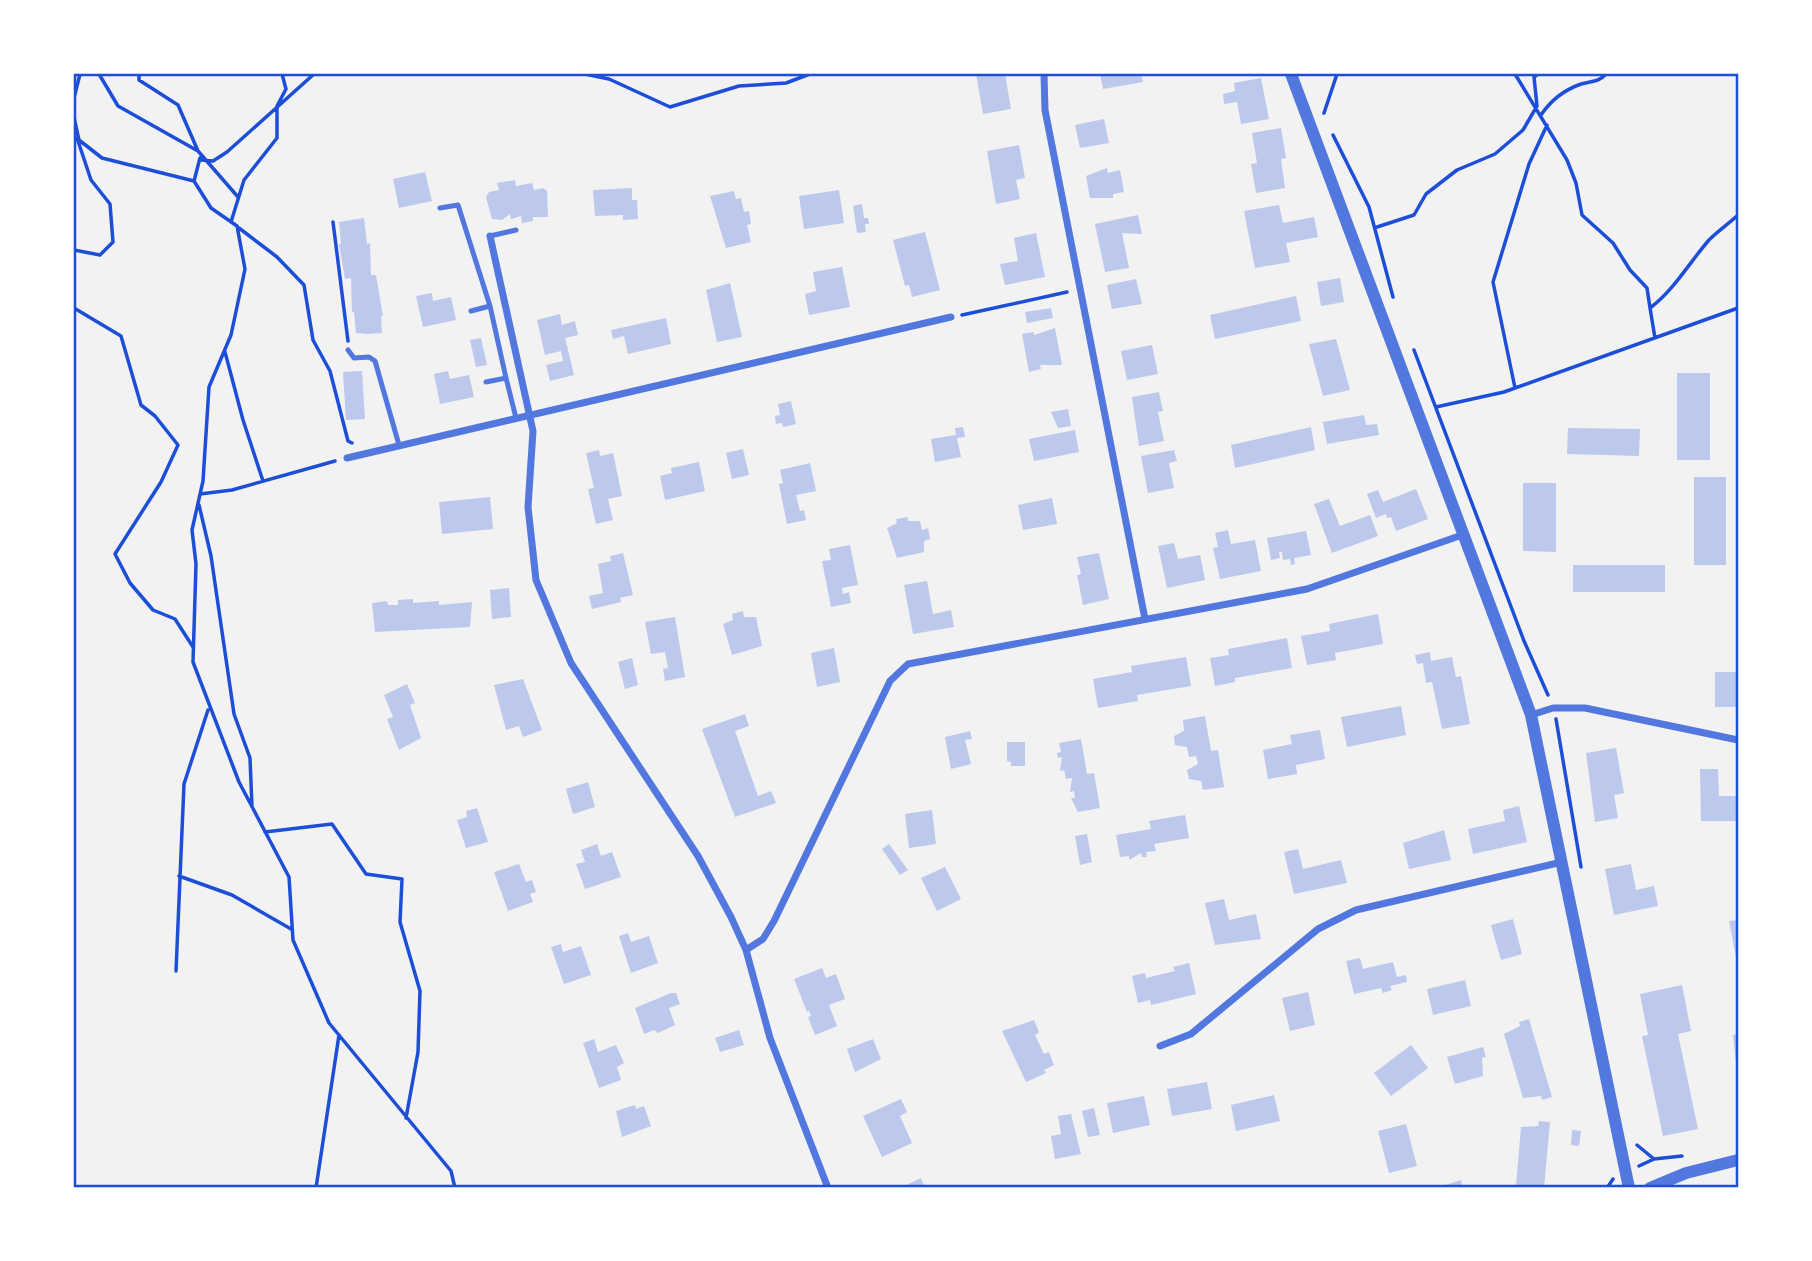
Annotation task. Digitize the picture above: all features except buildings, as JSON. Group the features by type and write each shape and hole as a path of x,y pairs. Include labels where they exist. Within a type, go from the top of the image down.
{"street":[{"path":"1044,74 1045,110 1145,619"},
{"path":"1291,74 1531,715 1563,862 1623,1173 1629,1188"},
{"path":"490,236 529,415 533,447 528,507 531,550 536,580 548,614 571,663 698,856 746,950 771,1038 828,1188"},
{"path":"347,457 951,317"},
{"path":"746,950 763,939 774,921 890,681 898,671 917,661 1307,589 1465,534"},
{"path":"1531,715 1553,708 1585,708 1738,740"},
{"path":"1160,1045 1191,1034 1318,929 1356,910 1563,862"},
{"path":"1650,1188 1686,1173 1738,1160"}],"lane":[{"path":"440,208 458,205 490,306 516,418"},
{"path":"490,236 516,229"},
{"path":"471,311 490,306"},
{"path":"348,350 354,358 369,357 375,360 399,445"},
{"path":"486,382 506,378"}],"path":[{"path":"74,98 80,74"},
{"path":"99,74 118,106 198,151"},
{"path":"139,74 139,80 178,105 203,160 239,197"},
{"path":"231,222 244,180 277,138 277,107 286,89 282,74"},
{"path":"203,160 213,161 227,152 314,74"},
{"path":"484,74 494,74"},
{"path":"585,74 609,79 670,107 738,86 786,83 810,74"},
{"path":"1328,123 1324,113 1337,74"},
{"path":"1515,74 1537,106 1567,160 1576,183 1582,215 1613,243 1630,270 1647,288 1655,338"},
{"path":"1377,227 1414,215 1426,194 1457,170 1495,155 1522,130 1537,106 1534,77 1538,74"},
{"path":"1541,115 1550,101 1581,85 1601,80 1606,74"},
{"path":"74,119 79,140 102,158 194,181 211,208 277,257 304,285 313,340 330,371 348,441 367,453"},
{"path":"74,119 79,149 91,180 110,204 113,242 100,255 74,250"},
{"path":"1515,388 1493,282 1529,164 1548,125"},
{"path":"1332,133 1377,227 1394,299"},
{"path":"194,181 203,160"},
{"path":"1650,308 1664,298 1712,236 1724,230 1738,215"},
{"path":"333,222 347,334"},
{"path":"237,226 245,269 232,335 209,387 200,494 192,530 196,564 193,662 209,708 252,808 289,877 292,940 329,1023 451,1171 454,1188"},
{"path":"951,317 1079,289"},
{"path":"74,308 121,336 141,405 155,416 178,445 161,482 115,554 130,583 153,610 175,619 194,649"},
{"path":"1436,407 1515,388 1738,308"},
{"path":"1412,347 1524,641 1546,690"},
{"path":"225,350 243,420 263,481"},
{"path":"200,494 232,490 347,457"},
{"path":"198,503 211,556 233,714 250,758 252,808"},
{"path":"176,971 184,784 209,708"},
{"path":"264,832 332,824 366,874 402,880 400,922 420,990 418,1052 406,1118"},
{"path":"179,876 232,895 292,930"},
{"path":"316,1188 339,1035"}]}
